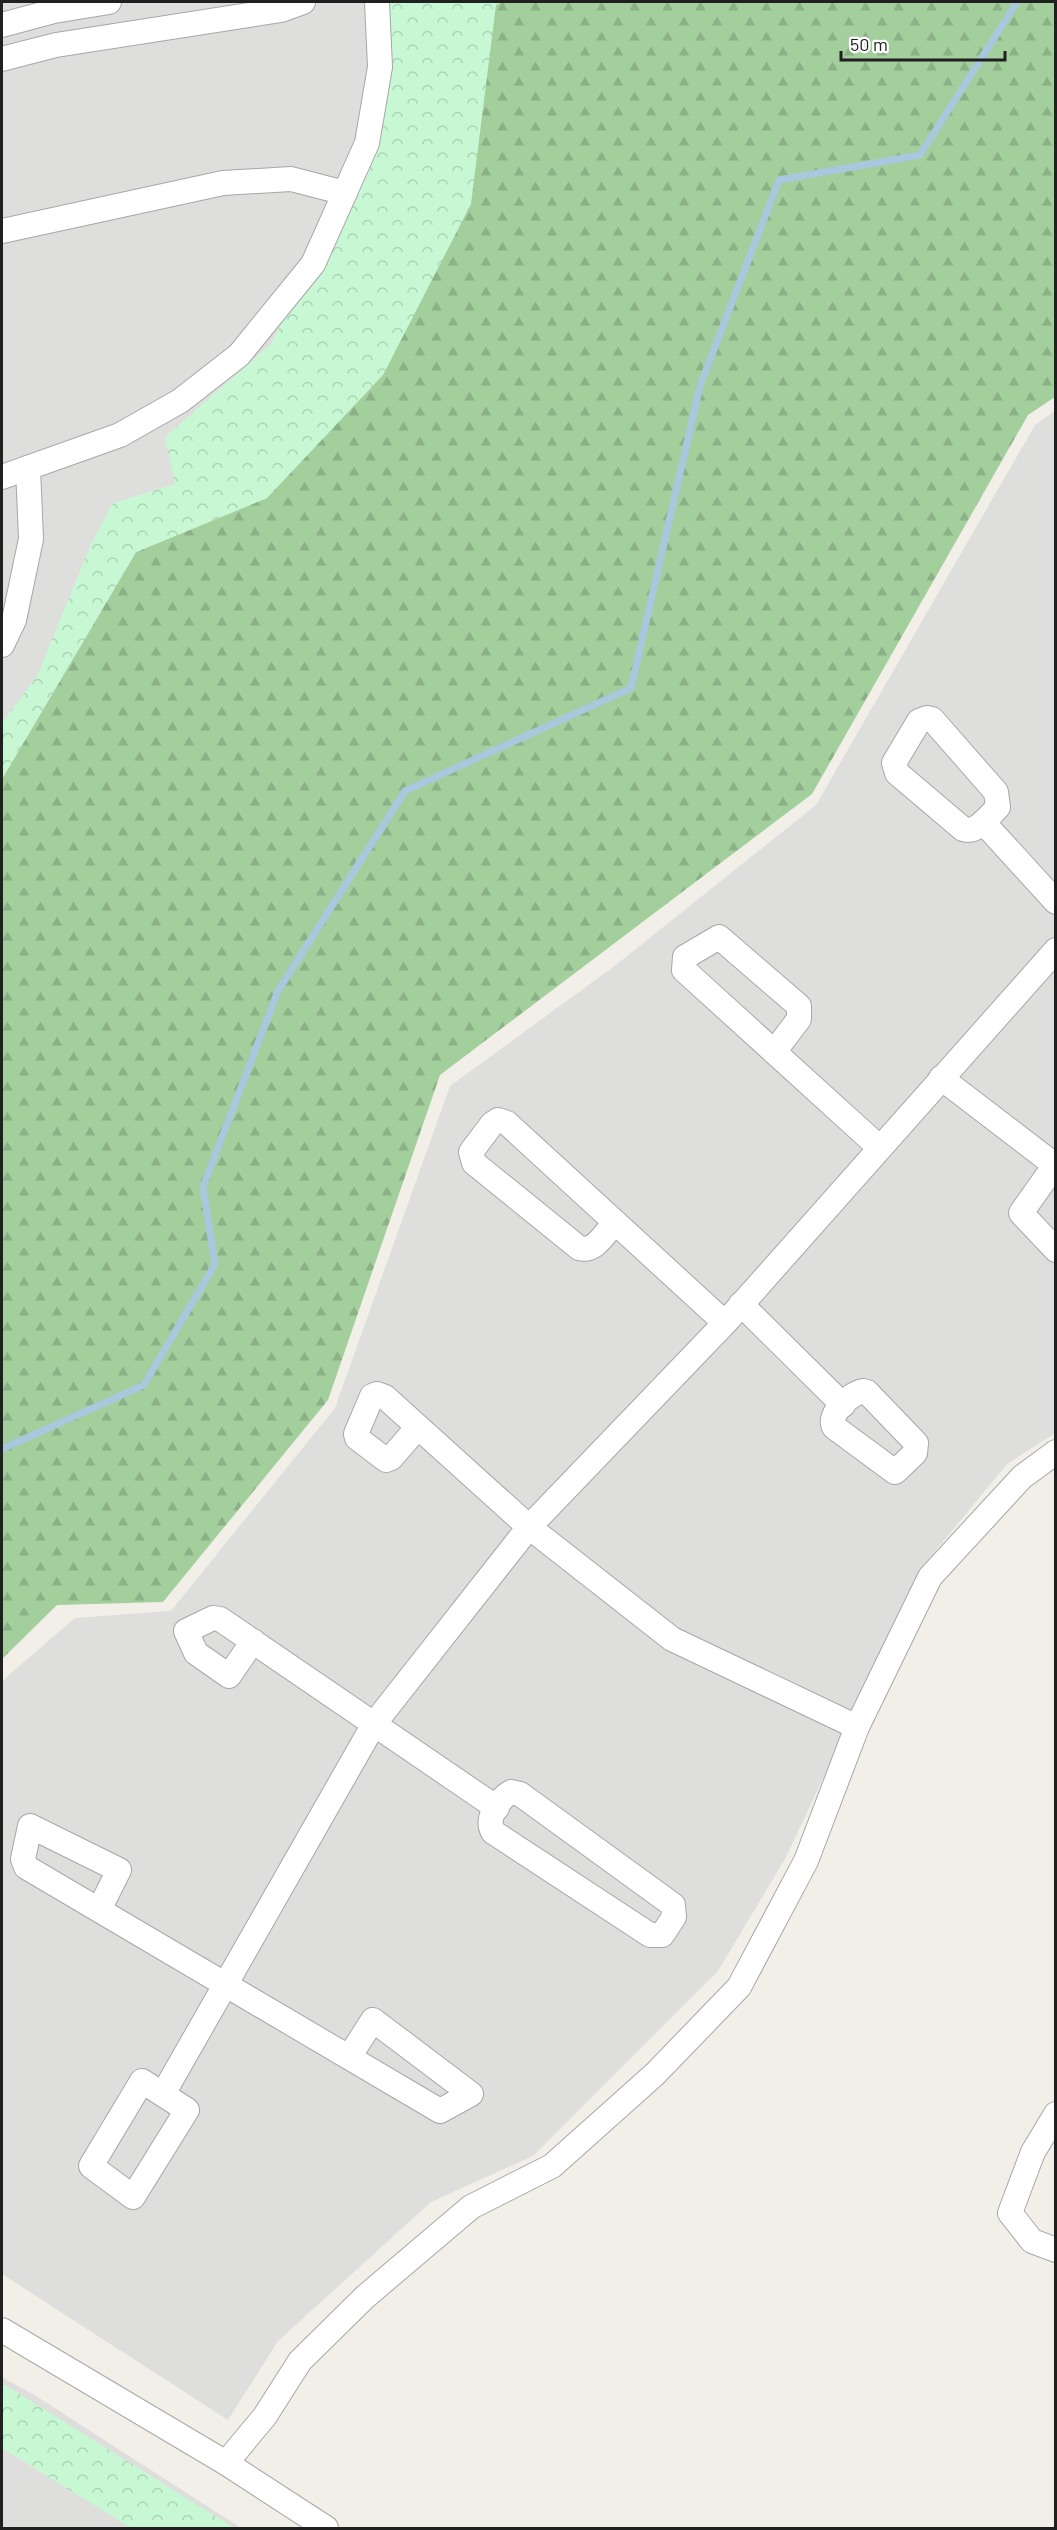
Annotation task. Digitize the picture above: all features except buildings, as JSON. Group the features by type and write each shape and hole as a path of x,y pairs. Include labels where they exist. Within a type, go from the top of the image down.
{"street":[{"path":"2,25 54,11 109,2"},
{"path":"2,59 56,45 281,10 303,2"},
{"path":"2,477 120,435 180,401 239,355 313,264 367,143 380,67 377,2"},
{"path":"2,231 223,183 291,179 345,193"},
{"path":"2,645 14,620 31,539 28,468"},
{"path":"932,719 996,792 998,807 983,822 975,829 969,831 963,829 897,773 894,763 920,721 932,719"},
{"path":"983,822 1056,902"},
{"path":"774,1052 800,1019 799,1006 718,937 685,957 684,970 774,1052 880,1148"},
{"path":"163,2094 374,1724 529,1527 725,1323 1056,950"},
{"path":"941,1078 1055,1166 1022,1213 1056,1250"},
{"path":"615,1222 592,1248 586,1250 579,1248 474,1163 471,1152 492,1124 498,1120 507,1123 615,1222 725,1323"},
{"path":"741,1304 843,1405"},
{"path":"418,1427 529,1527 672,1639 857,1726"},
{"path":"226,2463 265,2416 300,2361 365,2297 471,2207 552,2166 655,2074 739,1987 806,1861 857,1726 930,1577 1022,1477 1056,1452"},
{"path":"253,1641 497,1808"},
{"path":"512,1792 520,1794 673,1905 674,1917 662,1935 650,1935 493,1832 490,1819 497,1808 505,1796 512,1792"},
{"path":"99,1910 440,2111 471,2094 373,2020 349,2057"},
{"path":"142,2081 163,2094 187,2109 133,2197 91,2166 142,2081"},
{"path":"1056,2114 1033,2152 1010,2212 1032,2241 1056,2250"},
{"path":"2,2330 226,2463 326,2529"}],"shaded area":[{"path":"2,2 501,2 136,552 2,779"},
{"path":"1055,411 1055,1433 1007,1464 923,1566 786,1857 718,1971 533,2156 431,2202 278,2341 228,2420 2,2274 2,1681 75,1618 171,1611 335,1408 450,1086 616,965 816,805 1035,425"},
{"path":"2,2377 36,2396 241,2528 2,2528"}],"green space":[{"path":"369,2 501,2 496,5 471,204 383,375 267,498 136,552 2,779 2,723 37,676 92,542 113,503 175,484 165,437 271,344 360,166 388,95"},
{"path":"501,2 1055,2 1055,397 1028,415 812,794 440,1075 328,1400 163,1602 57,1605 2,1659 2,779 136,552 267,498 496,5"},
{"path":"2,2383 234,2528 131,2528 2,2448"}],"waterway":[{"path":"2,1449 144,1385 215,1264 203,1187 278,991 405,791 631,688 700,386 779,180 920,155 1017,2"}]}
